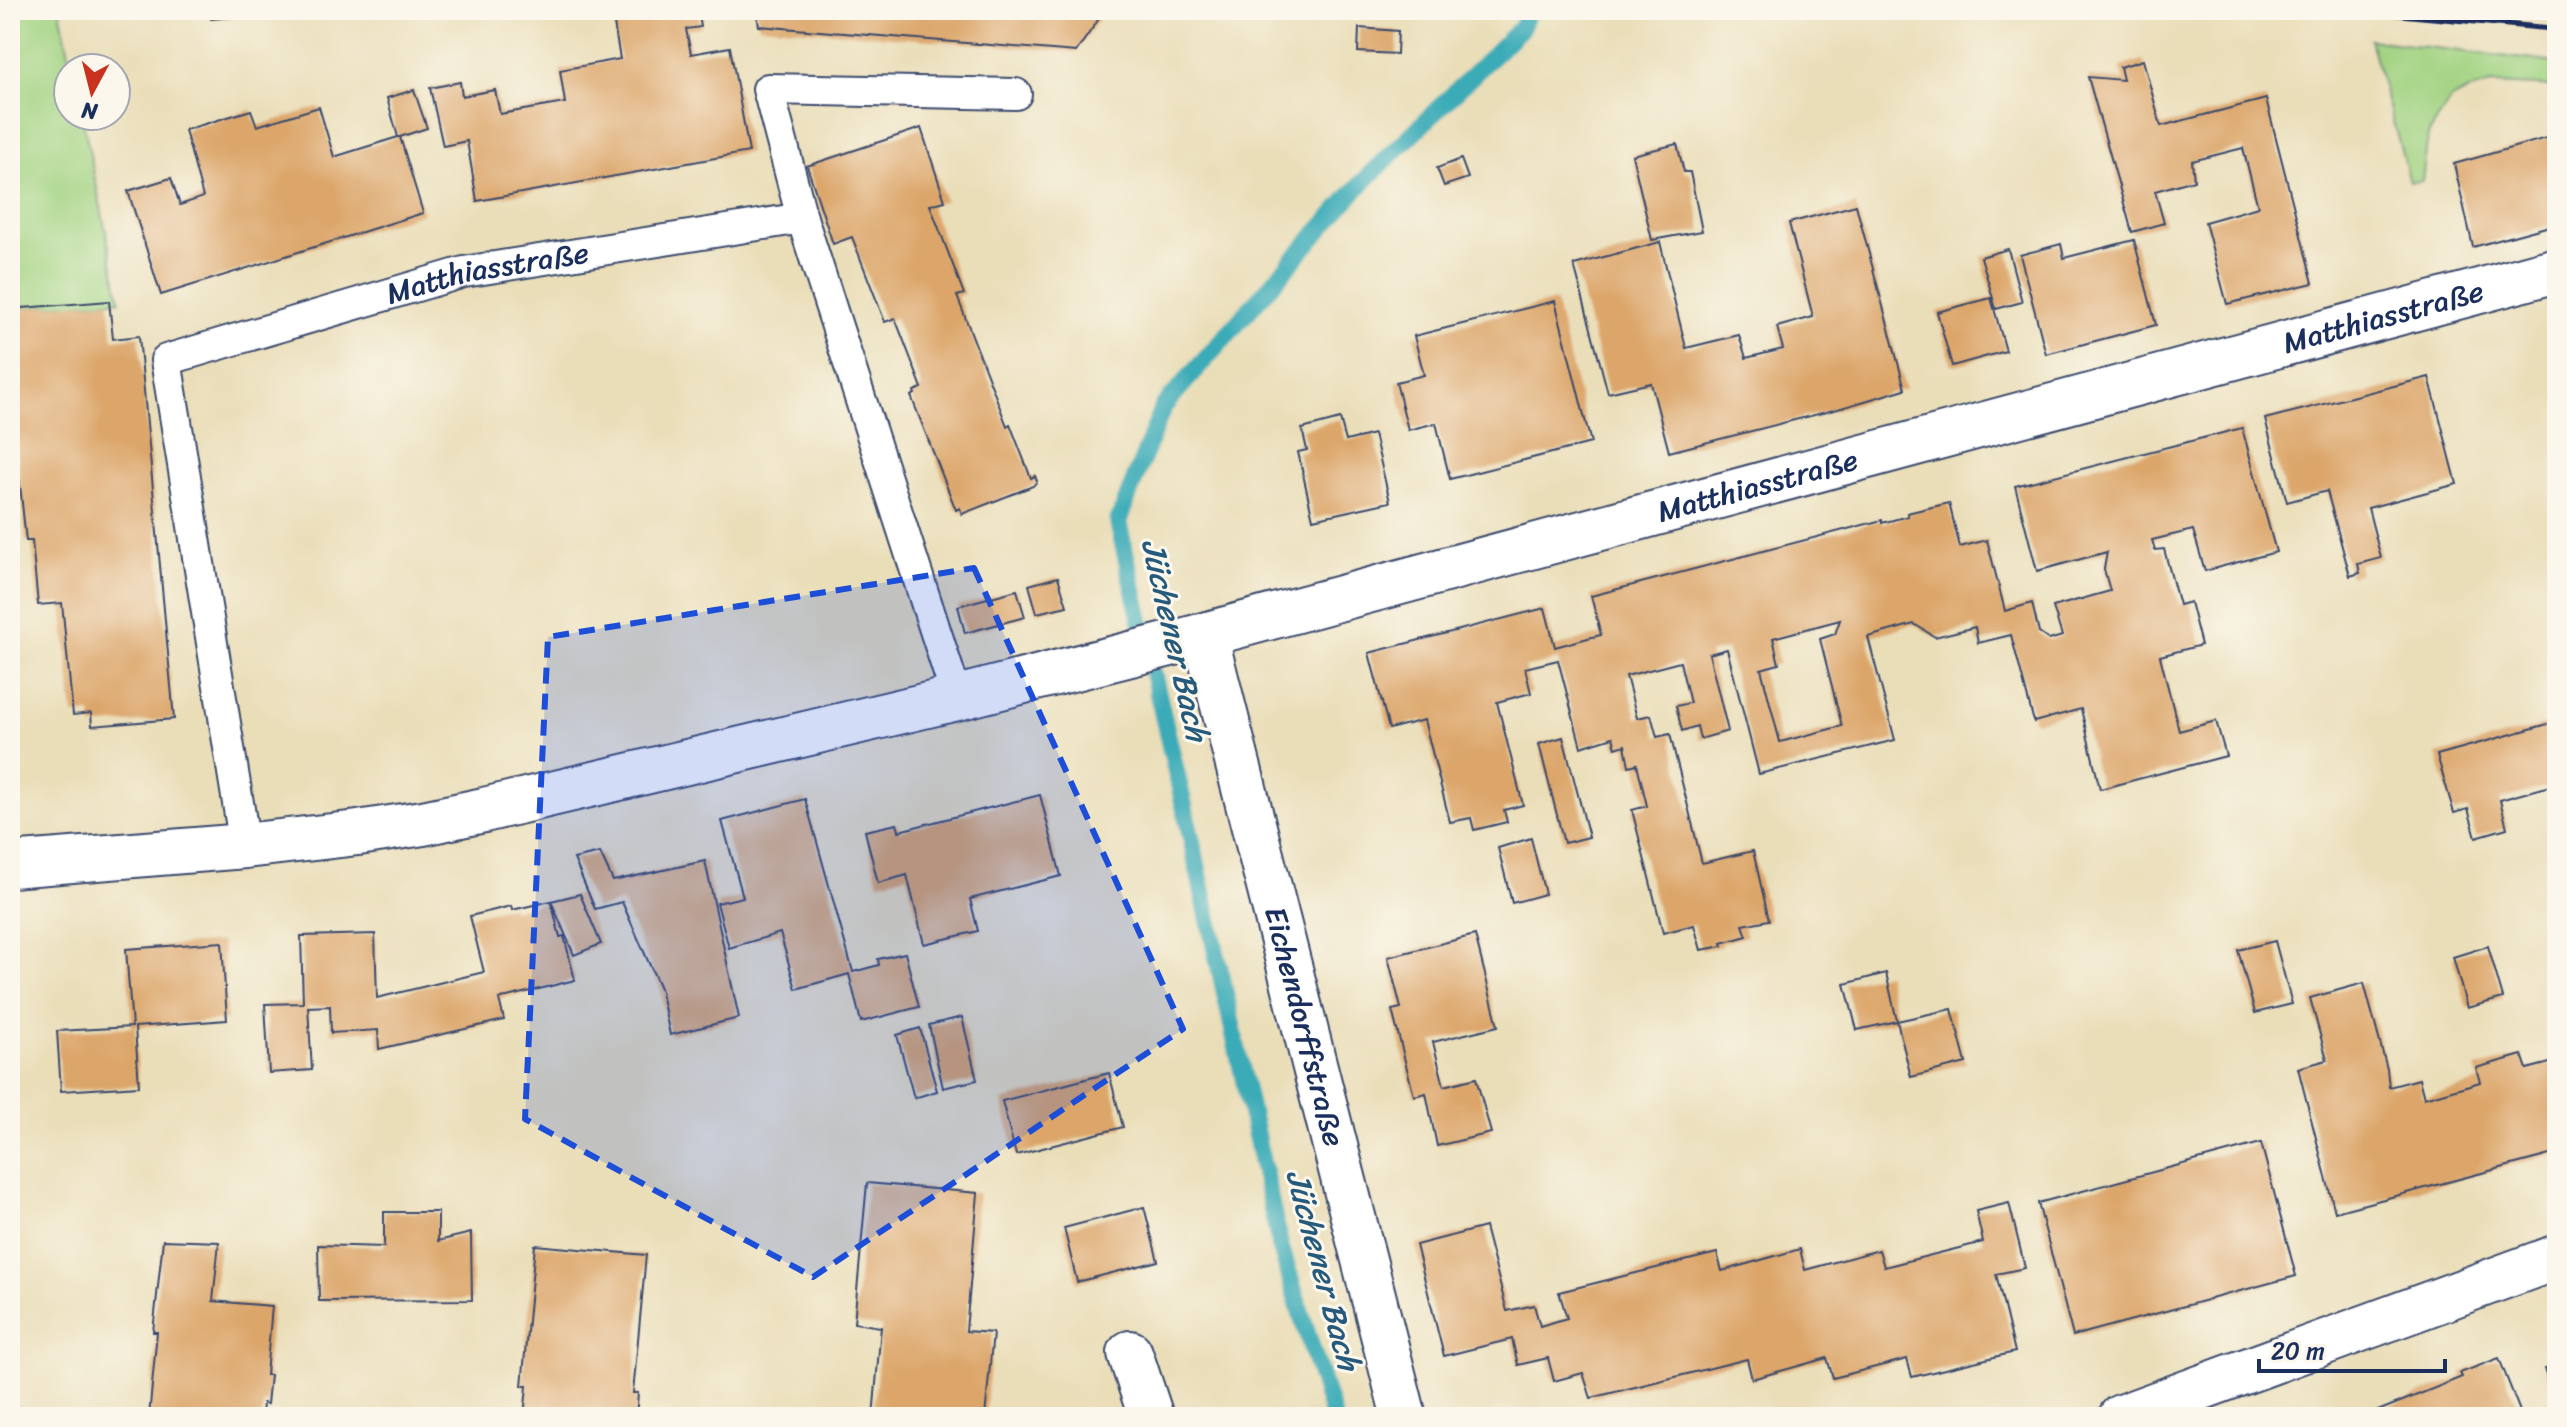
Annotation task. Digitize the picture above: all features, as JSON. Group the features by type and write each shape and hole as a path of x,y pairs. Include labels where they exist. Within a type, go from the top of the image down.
{"street":[{"name":"Matthiasstraße","path":"10,865 245,846 358,833 484,810 957,698 1191,638 2557,270"},
{"name":"Eichendorffstraße","path":"1191,638 1404,1417"},
{"path":"2121,1417 2557,1257"},
{"path":"1130,1353 1151,1417"}],"lane":[{"path":"957,698 802,218 768,89 1016,94"},
{"name":"Matthiasstraße","path":"245,846 166,360 464,272 802,218"}],"highlighted area":[{"path":"974,568 1183,1029 813,1277 525,1119 548,637"}],"green space":[{"path":"10,10 60,10 69,52 52,52 52,132 85,132 120,300 24,308 10,258"},
{"path":"2370,40 2557,63 2557,87 2491,84 2450,100 2428,135 2422,181 2410,182"}],"building":[{"path":"210,10 243,10 244,16 211,19"},
{"path":"698,10 701,27 686,29 691,54 730,47 749,152 477,201 467,141 443,146 430,88 460,82 462,96 495,90 500,114 565,103 560,70 620,59 612,12"},
{"path":"756,10 1105,10 1076,52 759,26"},
{"path":"1359,28 1398,31 1397,54 1358,52"},
{"path":"2143,60 2161,126 2266,99 2313,283 2227,304 2205,222 2258,207 2243,148 2192,161 2194,180 2155,191 2164,223 2132,232 2088,77 2123,80 2120,67"},
{"path":"414,90 427,128 400,137 423,213 161,295 128,191 171,178 180,205 203,197 185,130 251,110 257,126 319,107 334,157 398,137 387,98"},
{"path":"921,128 945,201 930,205 964,294 957,296 1007,426 1010,424 1031,478 1035,476 1037,481 1033,486 962,514 960,508 956,510 911,396 922,388 895,318 885,322 852,237 833,244 807,166"},
{"path":"2557,135 2557,224 2473,247 2454,164"},
{"path":"1677,144 1684,172 1690,172 1702,231 1652,240 1632,155"},
{"path":"1461,159 1468,178 1444,186 1437,168"},
{"path":"1856,205 1905,389 1669,452 1651,383 1608,393 1574,265 1660,242 1686,348 1739,335 1746,358 1783,349 1777,327 1813,317 1789,223"},
{"path":"2134,240 2156,325 2046,354 2020,255 2061,244 2064,258"},
{"path":"2008,249 2022,302 1996,309 1981,257"},
{"path":"1991,298 2006,351 1952,366 1937,312"},
{"path":"109,301 113,339 139,336 174,719 92,726 91,713 73,715 62,603 38,605 32,541 26,541 19,475 10,371 10,309"},
{"path":"1555,301 1591,443 1450,479 1436,423 1408,430 1396,382 1424,375 1414,336"},
{"path":"2429,377 2457,484 2368,508 2381,558 2358,564 2360,573 2350,576 2327,491 2287,502 2265,419"},
{"path":"1340,419 1346,441 1374,434 1390,502 1313,519 1298,452 1307,450 1302,429"},
{"path":"2242,428 2276,552 2205,571 2193,530 2152,540 2155,550 2164,549 2179,605 2190,602 2201,645 2160,656 2179,731 2216,721 2226,756 2100,789 2081,709 2034,722 2011,635 1978,643 1975,627 1935,637 1914,624 1868,637 1895,740 1759,774 1727,649 1709,654 1728,731 1700,739 1697,726 1682,731 1676,706 1690,703 1680,662 1626,676 1637,718 1651,715 1657,737 1670,734 1702,863 1753,851 1769,920 1743,925 1747,936 1722,943 1723,946 1701,950 1694,925 1663,933 1632,810 1647,806 1637,764 1629,766 1625,745 1616,748 1613,737 1581,747 1558,660 1525,668 1531,693 1497,702 1523,805 1504,810 1507,822 1474,830 1471,818 1450,822 1424,720 1389,729 1369,653 1545,608 1555,647 1601,635 1591,596 1882,520 1882,523 1908,516 1907,513 1949,503 1960,547 1987,540 2005,611 2032,603 2039,633 2049,640 2062,636 2053,607 2110,591 2104,569 2107,552 2037,571 2015,486","holes":["1840,620 1835,634 1820,639 1842,726 1780,742 1761,669 1779,664 1773,638"]},
{"path":"1058,577 1067,606 1037,613 1029,585"},
{"path":"1017,590 1025,617 965,633 958,606"},
{"path":"2555,722 2557,784 2500,800 2507,828 2476,837 2468,809 2454,813 2437,755"},
{"path":"1563,737 1589,837 1564,843 1539,744"},
{"path":"1040,795 1061,876 970,899 978,931 924,944 907,875 878,883 865,831 897,824 899,831"},
{"path":"805,799 853,972 879,965 878,959 905,953 919,1007 861,1022 849,974 796,989 780,933 729,948 717,903 743,897 722,821"},
{"path":"1531,838 1545,894 1512,903 1498,848"},
{"path":"600,853 613,881 705,861 739,1018 670,1035 660,988 622,902 595,909 574,859"},
{"path":"580,894 601,944 574,955 551,901"},
{"path":"551,901 575,980 499,999 504,1020 379,1049 378,1030 331,1033 330,1006 308,1007 312,1070 269,1073 265,1004 303,1003 301,936 375,934 377,998 484,972 470,916"},
{"path":"1475,935 1498,1026 1433,1042 1444,1086 1476,1078 1491,1133 1437,1146 1426,1093 1414,1096 1392,1010 1401,1008 1388,957"},
{"path":"2275,941 2292,1004 2255,1013 2238,950"},
{"path":"222,942 227,1020 135,1027 139,1086 61,1091 57,1031 132,1027 126,949"},
{"path":"2488,946 2503,998 2467,1008 2453,957"},
{"path":"1886,973 1897,1021 1857,1030 1845,984"},
{"path":"2364,983 2389,1087 2419,1079 2424,1098 2480,1082 2476,1068 2522,1055 2527,1069 2557,1061 2557,1153 2335,1212 2298,1068 2327,1060 2310,998"},
{"path":"1952,1009 1966,1063 1911,1077 1897,1021"},
{"path":"962,1017 977,1080 943,1088 929,1025"},
{"path":"920,1028 937,1091 914,1098 897,1035"},
{"path":"1109,1073 1123,1127 1016,1155 1002,1101"},
{"path":"2261,1143 2296,1276 2073,1336 2038,1203"},
{"path":"867,1183 978,1193 966,1331 993,1333 985,1417 873,1417 881,1327 854,1323"},
{"path":"2009,1203 2025,1268 1996,1274 2015,1352 1912,1377 1907,1359 1833,1378 1827,1358 1752,1379 1747,1359 1591,1398 1583,1373 1554,1381 1548,1358 1518,1365 1512,1339 1444,1356 1416,1245 1485,1227 1507,1311 1534,1305 1540,1326 1567,1318 1559,1292 1717,1253 1722,1271 1800,1249 1805,1270 1879,1250 1884,1267 1983,1242 1976,1211"},
{"path":"1144,1207 1158,1261 1077,1282 1064,1228"},
{"path":"384,1212 438,1212 438,1241 471,1233 472,1300 319,1301 318,1245 384,1247"},
{"path":"163,1240 219,1242 213,1301 272,1306 266,1375 270,1375 267,1404 263,1403 262,1417 149,1417 157,1332 153,1332"},
{"path":"535,1245 646,1255 633,1393 638,1393 636,1417 524,1417 527,1386 522,1386"},
{"path":"2499,1358 2521,1414 2512,1417 2363,1417 2462,1377 2460,1373"},
{"path":"2557,1364 2557,1401 2545,1369"}],"waterway":[{"name":"Jüchener Bach","path":"1333,1417 1280,1245 1185,810 1118,522 1163,407 1359,186 1521,28 1529,10"}],"railway":[{"path":"2351,10 2557,29"}]}
